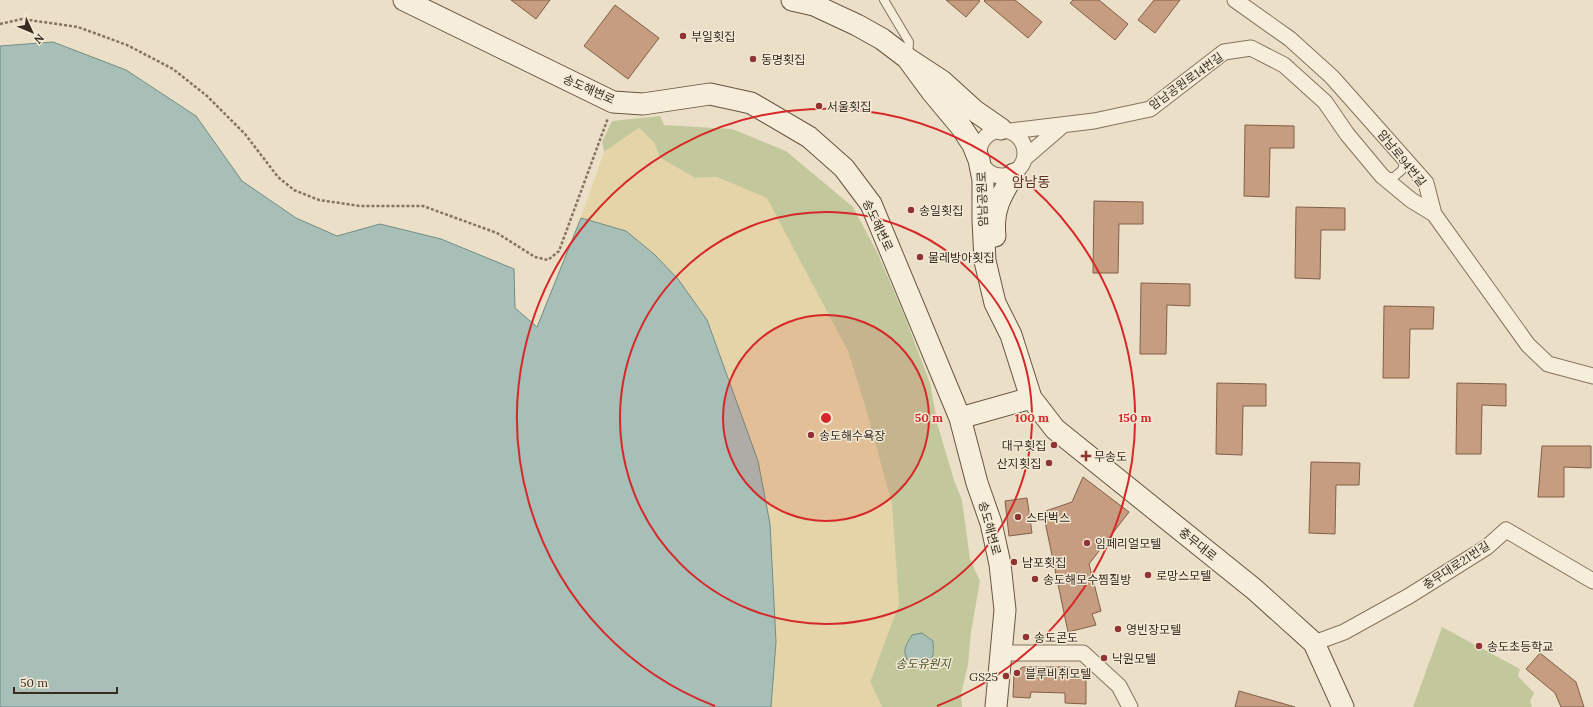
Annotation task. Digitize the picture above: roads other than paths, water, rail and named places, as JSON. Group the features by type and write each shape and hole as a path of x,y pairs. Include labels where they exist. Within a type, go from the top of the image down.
{"street":[{"name":"송도해변로","path":"404,0 614,102 643,104 710,94 751,103 809,137 844,168 871,204 960,418 977,483 991,523 1000,564 1005,610 996,707"},
{"name":"암남공원로","path":"792,0 814,5 857,24 882,38 907,58 942,81 975,111 1006,130"},
{"name":"암남로94번길","path":"1235,0 1290,39 1332,77 1426,183 1434,214 1528,345 1548,364 1593,376"},
{"name":"암남공원로14번길","path":"1006,130 1094,121 1150,109 1224,52 1251,48 1284,65 1325,102 1347,134 1382,176 1411,200 1434,214"},
{"name":"암남공원로","path":"907,58 932,92 962,128 973,145 979,160 983,180 985,261 995,303 1011,335 1031,398"},
{"path":"1026,157 1063,125"},
{"path":"1006,130 1020,137 1025,146 1026,157 1022,167 1014,174 1003,176 993,175 984,169 979,160 979,149 983,139 991,132 1006,130"},
{"name":"암남공원로","path":"1011,335 1007,306 998,267 994,230 996,210 1000,196 1014,174"},
{"path":"960,418 1031,398"},
{"name":"충무대로","path":"1031,398 1055,429 1254,589 1314,643 1343,707"},
{"name":"충무대로21번길","path":"1314,643 1344,632 1409,596 1487,547 1506,530 1593,582"},
{"path":"1001,653 1083,653 1119,686 1130,707"}],"lane":[{"path":"884,0 909,42 907,58"},
{"path":"1382,176 1394,177 1402,170 1405,159"}],"water":[{"path":"53,42 126,70 196,116 242,181 296,218 337,236 380,224 441,239 514,269 515,308 537,327 581,218 626,231 654,254 678,279 707,320 758,461 770,524 776,642 771,707 0,707 0,46"},
{"path":"922,633 933,641 933,651 931,660 921,668 910,665 905,650 912,635"}],"place":[{"name":"부일횟집","path":"683,36"},
{"name":"동명횟집","path":"753,59"},
{"name":"서울횟집","path":"819,106"},
{"name":"송일횟집","path":"911,210"},
{"name":"물레방아횟집","path":"920,257"},
{"name":"송도해수욕장","path":"811,435"},
{"name":"대구횟집","path":"1054,445"},
{"name":"무송도","path":"1086,456"},
{"name":"산지횟집","path":"1049,463"},
{"name":"스타벅스","path":"1018,517"},
{"name":"임페리얼모텔","path":"1087,543"},
{"name":"남포횟집","path":"1014,562"},
{"name":"로망스모텔","path":"1148,575"},
{"name":"송도해모수찜질방","path":"1035,579"},
{"name":"영빈장모텔","path":"1118,629"},
{"name":"송도콘도","path":"1026,637"},
{"name":"송도초등학교","path":"1479,646"},
{"name":"낙원모텔","path":"1104,658"},
{"name":"블루비취모텔","path":"1017,673"},
{"name":"GS25","path":"1006,676"}],"district":[{"name":"암남동","path":"1031,182"}],"park label":[{"name":"송도유원지","path":"923,663"}]}
